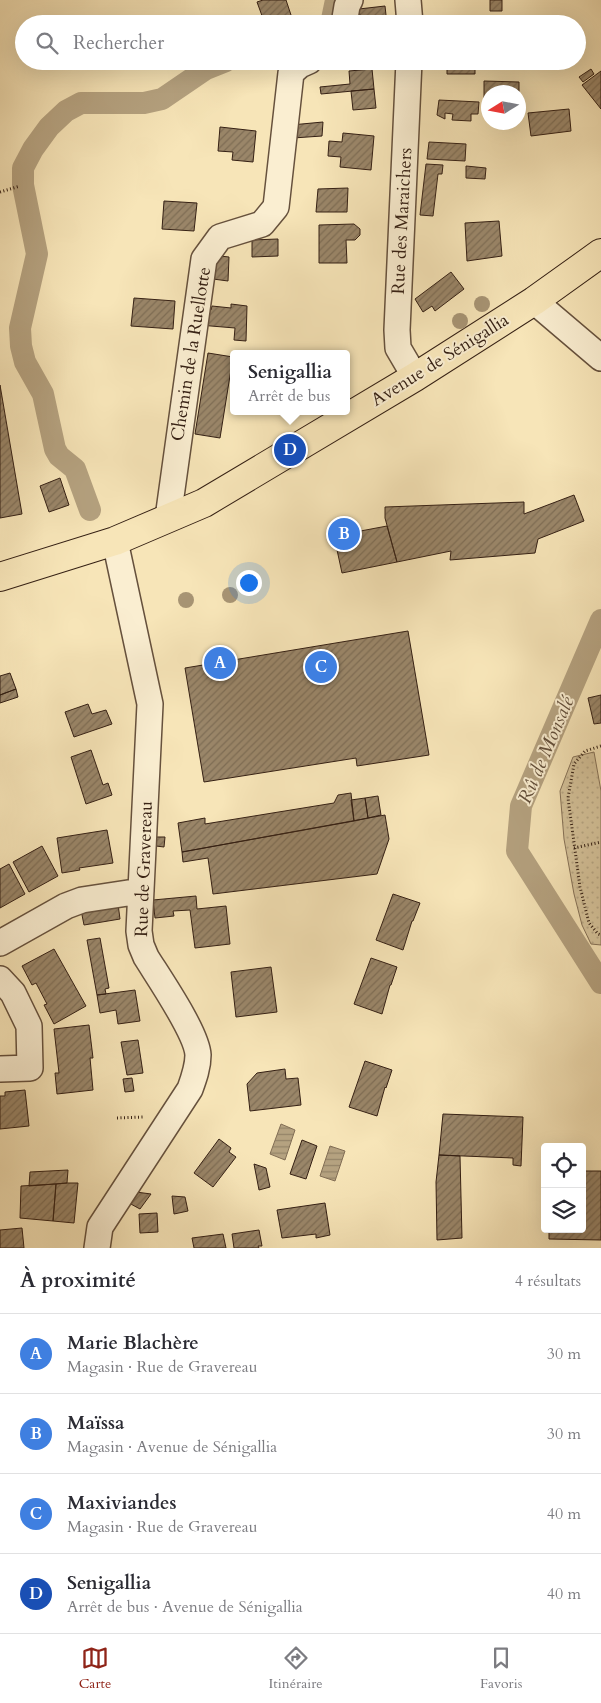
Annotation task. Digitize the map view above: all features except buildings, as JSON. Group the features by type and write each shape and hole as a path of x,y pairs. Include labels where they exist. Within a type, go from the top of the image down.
{"main road":[{"name":"Avenue de Sénigallia","path":"168,514 204,503 415,377 534,301 601,253"},
{"path":"0,565 55,549 147,513 168,514"},
{"path":"0,578 114,541 168,514"}],"street":[{"path":"346,15 350,0"},
{"path":"408,0 409,15"},
{"name":"Chemin de la Ruellotte","path":"168,514 204,259 220,237 262,224 276,206 291,73 294,70"},
{"name":"Rue des Maraichers","path":"409,70 397,330 398,348 415,377"},
{"path":"534,301 601,358"},
{"name":"Rue de Gravereau","path":"96,1248 100,1227 190,1089 196,1074 198,1054 193,1036 146,957 141,945 139,931 140,890 150,704 114,541"},
{"path":"0,943 66,906 82,900 140,890"},
{"path":"0,979 13,993 29,1026 30,1068 0,1069"}],"path":[{"path":"0,192 20,186"},
{"path":"601,746 585,751 574,764 568,798 580,888 589,923 601,935"},
{"path":"574,848 601,842"}],"shaded area":[{"path":"594,752 601,791 601,945 591,944 582,925 564,839 560,791 573,757"},
{"path":"281,1124 295,1130 285,1160 270,1154"},
{"path":"330,1146 345,1151 335,1181 320,1176"}],"waterway":[{"path":"333,15 336,0"},
{"path":"90,510 75,469 59,456 55,449 43,394 25,362 21,346 20,328 37,254 23,185 23,168 33,149 49,127 66,111 81,103 144,103 162,99 205,70"},
{"name":"Rû de Monsalé","path":"601,620 521,806 517,851 601,983"}],"place":[{"name":"Senigallia","path":"290,450"},
{"name":"Maïssa","path":"344,534"},
{"name":"Marie Blachère","path":"220,663"},
{"name":"Maxiviandes","path":"321,667"}]}
